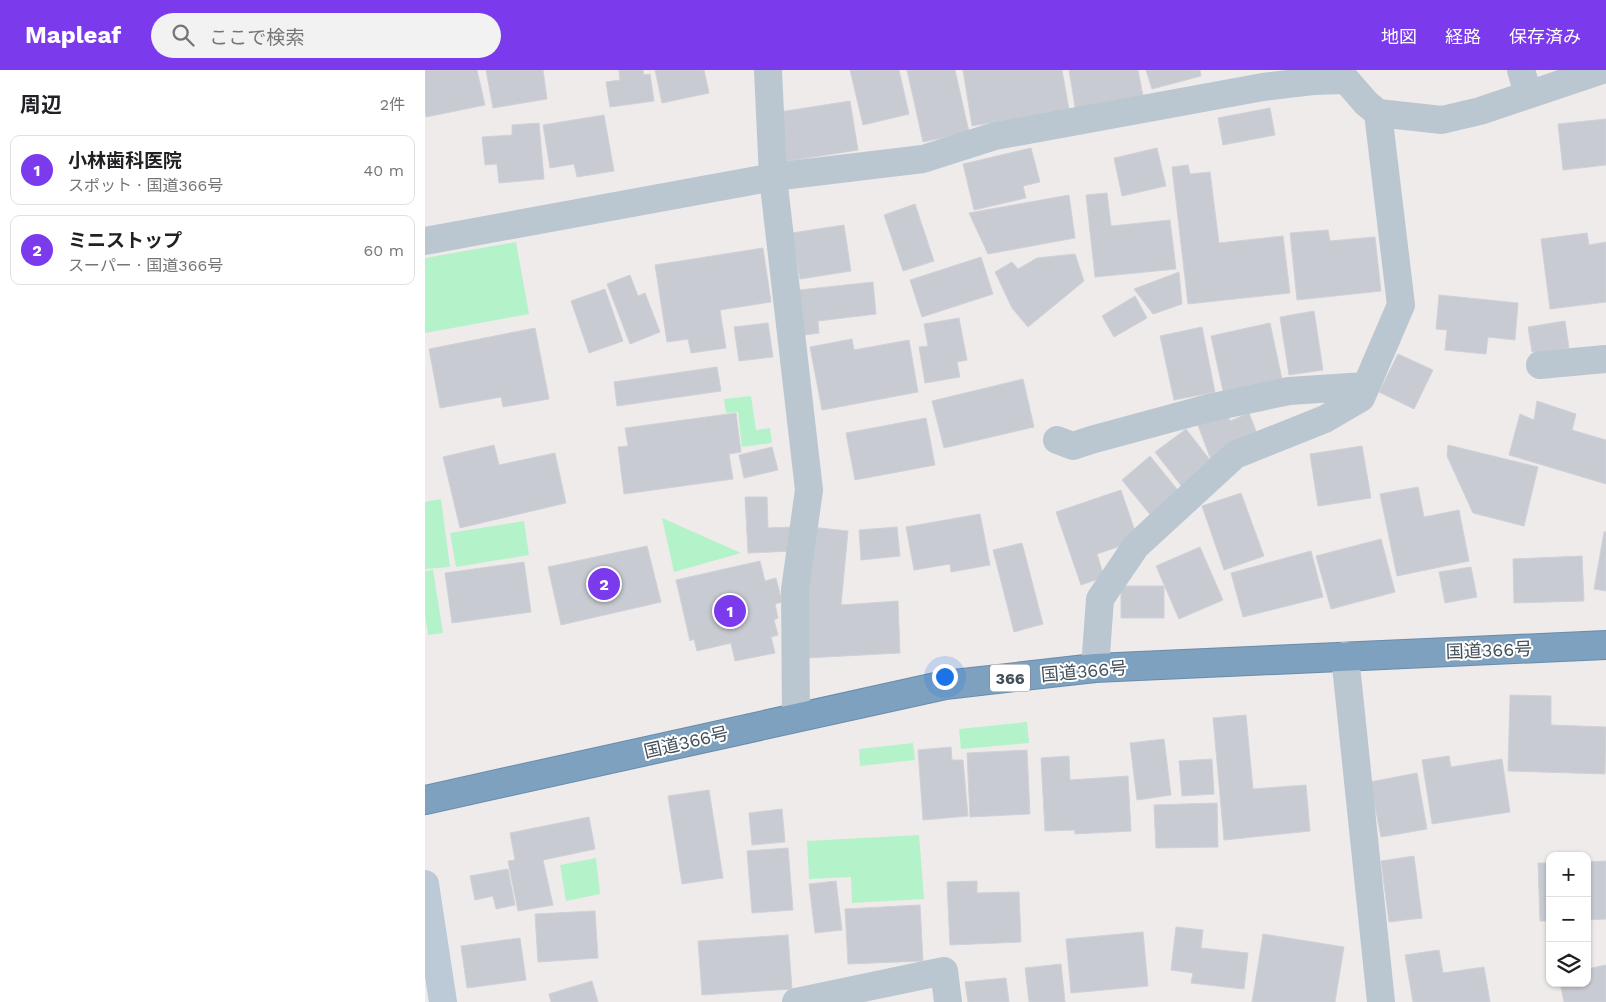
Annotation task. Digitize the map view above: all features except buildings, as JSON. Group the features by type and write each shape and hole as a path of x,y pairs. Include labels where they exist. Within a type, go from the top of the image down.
{"highway":[{"name":"国道366号","path":"425,800 945,685 1095,668 1606,645"}],"street":[{"path":"768,70 773,177 809,490 795,590 796,717"},
{"path":"1095,668 1100,599 1135,546 1235,455 1325,419 1361,398 1401,305 1372,108 1361,70"},
{"path":"425,241 773,177 923,160 995,136 1273,86 1313,81 1346,80 1372,108 1442,120 1480,111 1525,82 1603,70"},
{"path":"1540,365 1606,359"},
{"path":"1057,440 1073,446 1209,408 1289,391 1365,386"},
{"path":"1345,656 1381,1002"},
{"path":"425,884 443,1002"},
{"path":"796,1002 944,971 948,1002"}],"green space":[{"path":"516,242 529,314 425,333 425,258"},
{"path":"751,396 756,430 770,428 772,443 742,447 738,412 726,413 724,399"},
{"path":"441,499 450,567 425,569 425,502"},
{"path":"662,518 741,553 674,572"},
{"path":"524,521 529,555 456,567 450,533"},
{"path":"433,570 443,633 428,635 425,614 425,571"},
{"path":"1027,722 1029,743 961,749 959,729"},
{"path":"913,743 915,760 860,766 859,749"},
{"path":"919,835 924,899 852,903 851,877 809,879 807,841"},
{"path":"596,858 600,894 566,901 560,865"}],"place":[{"name":"ミニストップ","path":"604,584"},
{"name":"小林歯科医院","path":"730,611"}]}
